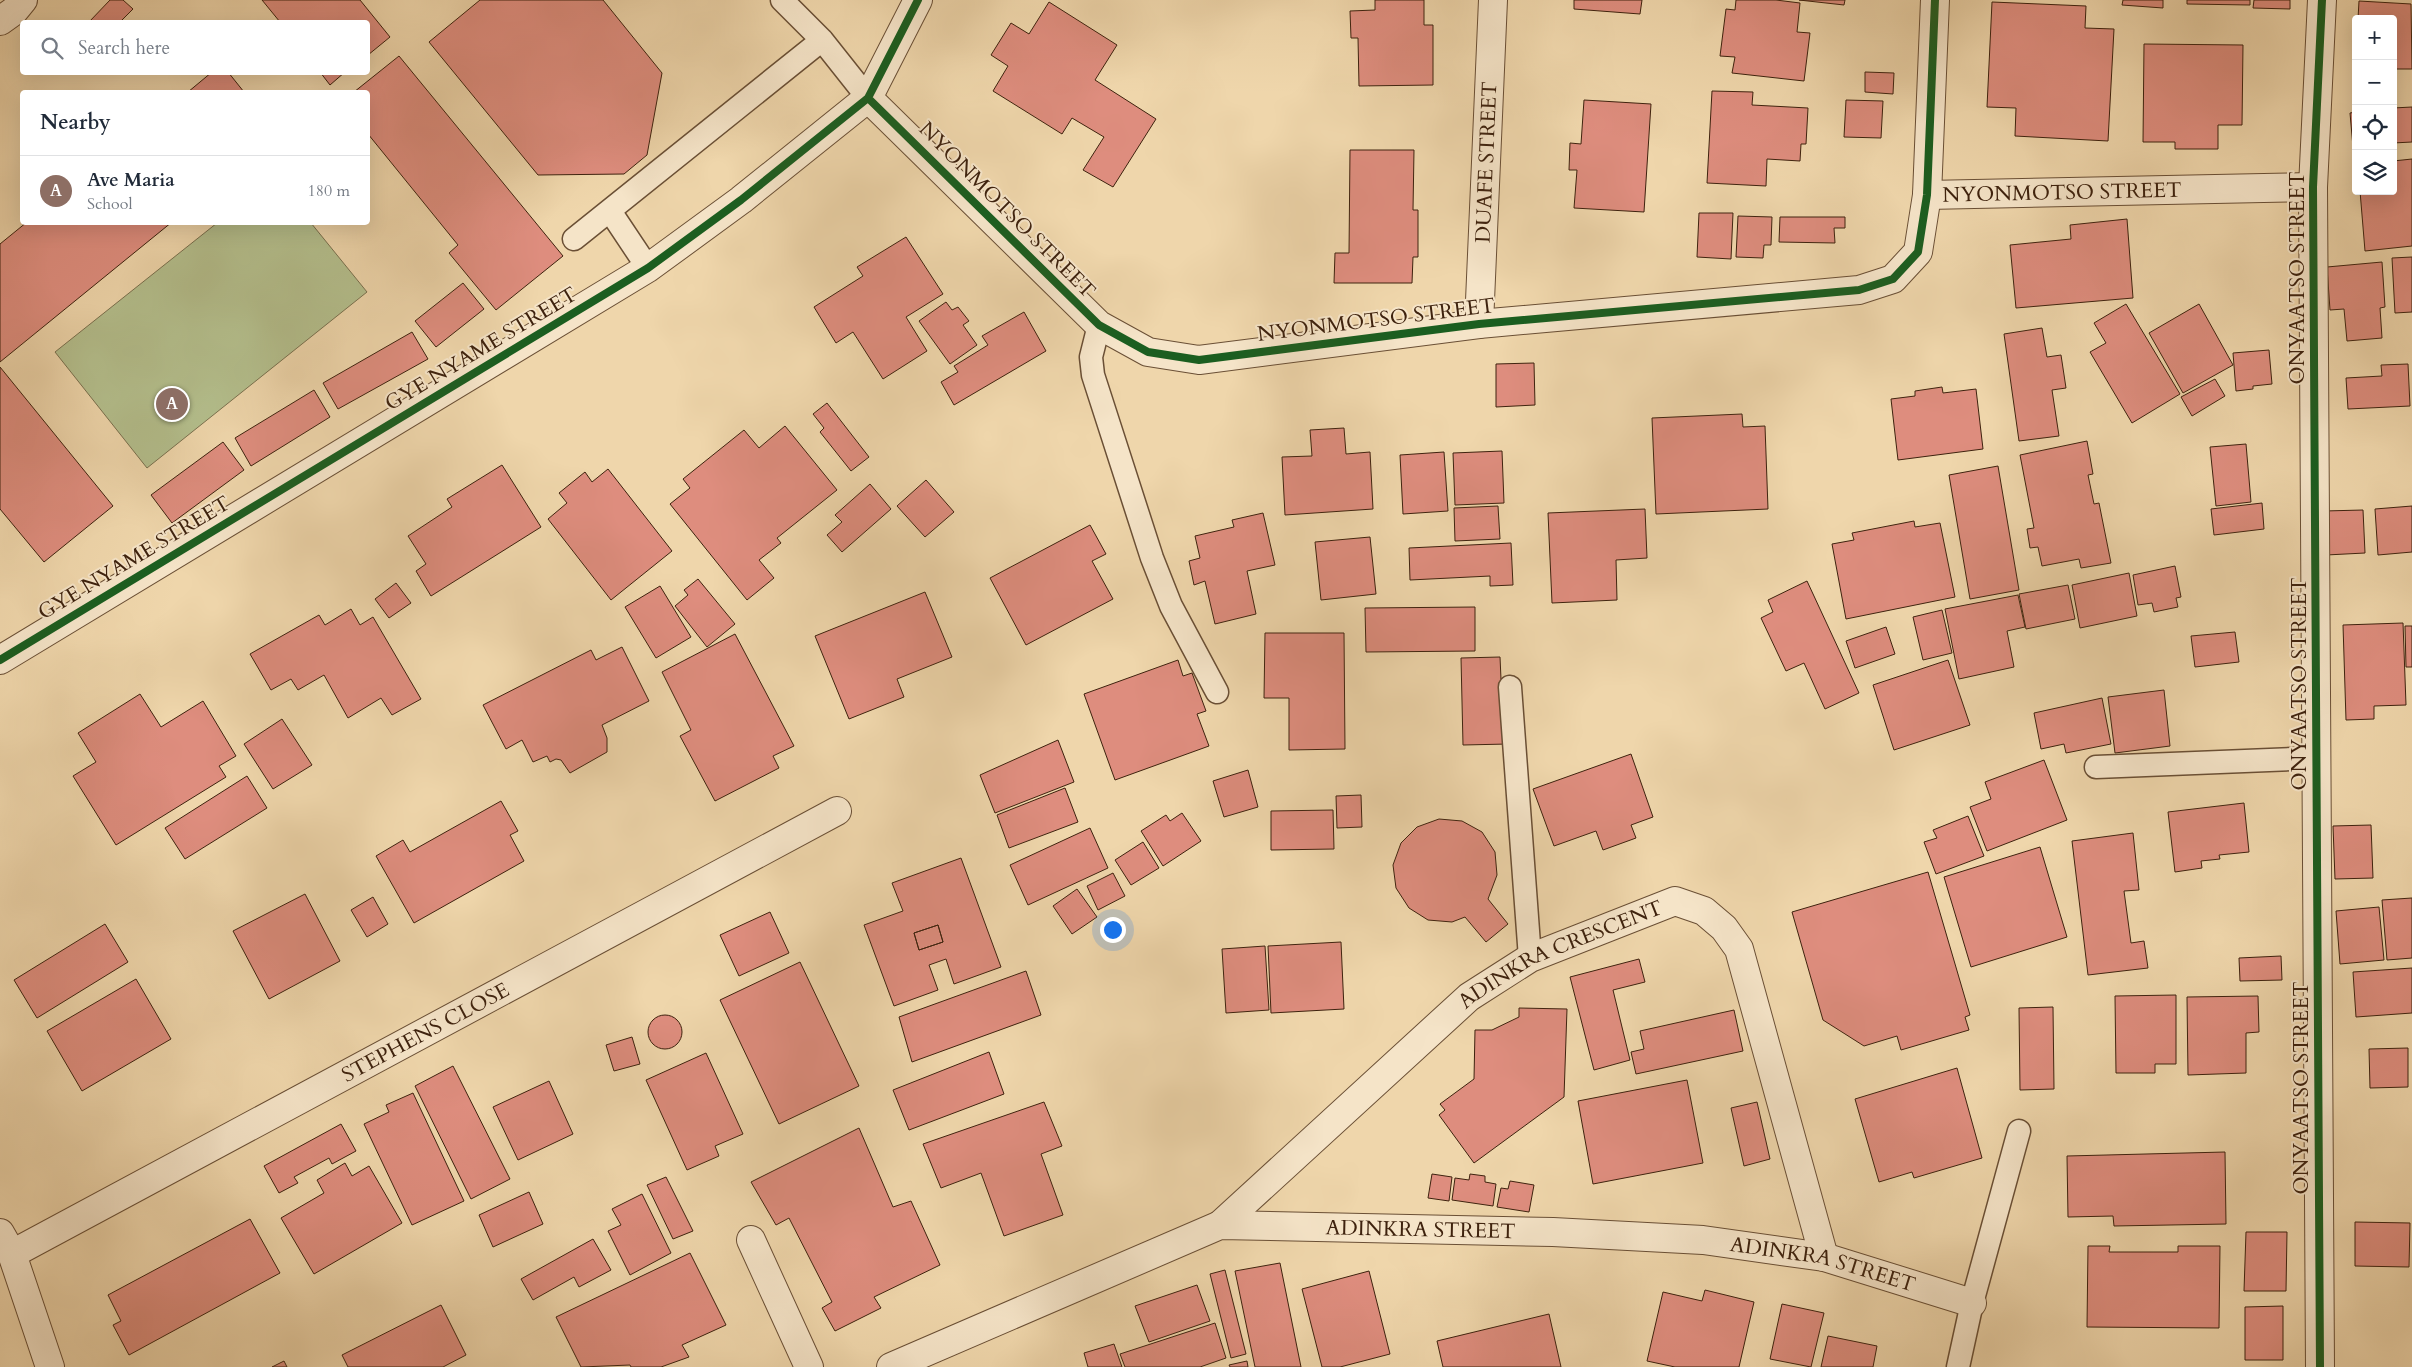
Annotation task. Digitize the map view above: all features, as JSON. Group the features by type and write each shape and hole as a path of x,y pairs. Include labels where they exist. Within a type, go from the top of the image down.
{"street":[{"name":"GYE NYAME STREET","path":"0,660 648,268 741,200 868,98 918,0"},
{"name":"DUAFE STREET","path":"1479,324 1493,0"},
{"path":"1927,195 1936,0"},
{"name":"ONYAATSO STREET","path":"2320,1367 2313,187 2322,0"},
{"name":"NYONMOTSO STREET","path":"868,98 1099,325 1148,352 1199,360 1479,324 1859,290 1892,278 1918,252 1927,195 2313,187"},
{"name":"STEPHENS CLOSE","path":"6,1244 837,811"},
{"name":"ADINKRA CRESCENT","path":"1220,1225 1469,997 1530,958 1675,901 1704,911 1724,928 1739,949 1824,1258"},
{"name":"ADINKRA STREET","path":"891,1367 1220,1225 1562,1232 1703,1240 1824,1258 1972,1303"},
{"path":"751,1240 809,1367"},
{"path":"6,1244 50,1367"}],"lane":[{"path":"782,0 822,40 868,98"},
{"path":"574,238 822,40"},
{"path":"610,211 648,268"},
{"path":"1099,325 1091,357 1093,375 1152,558 1171,606 1217,692"},
{"path":"1510,687 1530,958"},
{"path":"2096,767 2317,758"},
{"path":"1958,1367 1972,1303 2019,1131"}],"green space":[{"path":"214,225 313,225 367,292 147,468 55,352"}],"building":[{"path":"110,0 123,0 133,9 122,20 91,20"},
{"path":"262,0 360,0 390,37 370,53 370,20 278,20"},
{"path":"480,0 603,0 662,73 647,155 624,174 538,175 429,42"},
{"path":"1375,0 1424,0 1424,25 1433,25 1433,85 1359,86 1358,38 1351,38 1350,11 1375,10"},
{"path":"1574,0 1642,0 1640,14 1574,9"},
{"path":"1736,0 1776,0 1800,3 1797,32 1810,33 1804,81 1732,73 1735,57 1720,56 1726,9 1735,10"},
{"path":"1799,0 1845,0 1844,5"},
{"path":"2123,0 2163,0 2163,8 2122,5"},
{"path":"2187,0 2250,0 2250,5 2187,4"},
{"path":"2254,0 2290,0 2290,9 2253,8"},
{"path":"2359,1 2411,4 2412,69 2397,69 2397,15 2358,15"},
{"path":"1049,2 1117,45 1095,80 1156,119 1113,187 1083,170 1104,137 1072,118 1062,134 993,91 1008,66 991,55 1011,23 1029,34"},
{"path":"1992,2 2086,6 2085,28 2114,29 2108,141 2015,136 2016,108 1987,107"},
{"path":"2144,44 2243,45 2242,125 2218,125 2218,149 2175,149 2175,142 2143,142"},
{"path":"399,56 563,256 496,310 449,253 458,245 370,136 370,90 356,90"},
{"path":"1865,72 1894,73 1893,94 1865,92"},
{"path":"208,75 230,75 242,90 190,90"},
{"path":"322,75 342,75 330,85"},
{"path":"1712,91 1753,92 1752,105 1808,108 1806,144 1801,144 1800,161 1767,159 1766,186 1707,183"},
{"path":"1584,100 1651,104 1644,212 1574,208 1577,170 1569,170 1570,143 1581,144"},
{"path":"1846,100 1883,101 1881,138 1844,137"},
{"path":"2412,107 2412,142 2397,143 2397,108"},
{"path":"2350,113 2352,113 2352,136"},
{"path":"1350,150 1414,150 1413,210 1418,210 1418,257 1413,257 1412,283 1334,283 1335,253 1349,253"},
{"path":"2412,159 2412,246 2365,251 2360,195 2397,195 2397,161"},
{"path":"1699,213 1733,213 1731,259 1697,257"},
{"path":"1738,216 1772,217 1771,245 1764,245 1763,258 1736,257"},
{"path":"1780,217 1845,217 1845,228 1834,228 1835,243 1779,242"},
{"path":"2127,219 2133,298 2016,308 2010,245 2071,239 2070,225"},
{"path":"23,225 168,225 0,362 0,244"},
{"path":"906,237 943,294 906,317 927,351 883,379 853,332 836,343 814,307 863,276 857,267"},
{"path":"2412,257 2412,312 2395,313 2392,258"},
{"path":"2382,262 2385,307 2380,308 2382,338 2347,341 2344,309 2330,310 2327,267"},
{"path":"463,283 484,309 436,347 415,321"},
{"path":"946,302 952,310 958,307 969,321 963,325 977,345 950,364 919,321"},
{"path":"2126,304 2180,394 2132,423 2090,352 2106,343 2094,323"},
{"path":"2199,304 2233,365 2183,393 2149,333"},
{"path":"1024,312 1046,351 954,405 941,382 958,372 954,366 988,345 982,336"},
{"path":"2042,328 2047,357 2061,355 2066,388 2052,390 2059,436 2019,441 2004,334"},
{"path":"412,332 428,359 338,409 323,383"},
{"path":"2269,350 2272,384 2253,386 2253,389 2236,391 2233,353"},
{"path":"1534,363 1535,405 1496,407 1496,364"},
{"path":"2408,364 2410,406 2348,409 2346,378 2382,376 2381,365"},
{"path":"0,367 113,506 44,562 0,509"},
{"path":"2215,379 2225,396 2192,416 2181,397"},
{"path":"1942,387 1943,393 1976,389 1983,449 1898,460 1891,399 1915,396 1915,391"},
{"path":"314,390 330,417 251,466 235,438"},
{"path":"827,403 869,457 851,471 820,432 824,428 813,414"},
{"path":"1742,414 1743,427 1765,426 1768,509 1656,514 1652,418"},
{"path":"785,426 837,490 777,538 781,543 759,560 774,578 747,600 670,504 690,488 683,479 744,430 759,448"},
{"path":"1344,428 1346,454 1370,452 1373,509 1285,515 1282,457 1312,456 1310,430"},
{"path":"2087,441 2093,474 2088,475 2094,504 2099,503 2111,563 2081,568 2079,559 2042,566 2038,547 2030,548 2027,529 2034,528 2020,455"},
{"path":"223,442 244,470 172,523 151,495"},
{"path":"2246,444 2251,502 2216,506 2210,447"},
{"path":"1502,451 1504,503 1455,505 1453,453"},
{"path":"1444,452 1448,511 1403,514 1400,455"},
{"path":"502,465 541,527 431,596 416,571 426,564 408,536 452,507 447,499"},
{"path":"1998,466 2019,590 1970,599 1949,475"},
{"path":"608,469 672,551 611,600 548,519 567,503 559,493 585,472 592,482"},
{"path":"926,480 954,512 925,537 897,506"},
{"path":"870,484 891,509 842,552 827,535 842,522 835,515"},
{"path":"2262,503 2264,529 2214,535 2211,509"},
{"path":"1498,506 1500,539 1455,541 1454,508"},
{"path":"2412,506 2412,552 2378,555 2375,509"},
{"path":"1645,509 1647,558 1616,560 1617,600 1552,603 1548,513"},
{"path":"2363,510 2365,553 2326,555 2324,511"},
{"path":"1263,513 1275,565 1247,571 1256,614 1215,624 1205,581 1194,585 1189,561 1200,558 1195,536 1234,527 1232,520"},
{"path":"1914,521 1915,527 1940,523 1955,597 1846,619 1832,544 1854,540 1852,533"},
{"path":"1090,525 1106,554 1092,561 1113,599 1026,645 990,578"},
{"path":"1370,537 1376,594 1321,600 1315,542"},
{"path":"1511,543 1513,585 1490,586 1490,576 1410,580 1409,548"},
{"path":"2175,566 2181,597 2176,598 2178,607 2154,612 2152,603 2138,605 2133,575"},
{"path":"2129,573 2137,616 2080,628 2072,585"},
{"path":"698,579 735,624 707,647 675,606 688,595 684,590"},
{"path":"1807,581 1859,693 1825,709 1804,663 1786,671 1761,618 1773,612 1768,600"},
{"path":"396,583 411,603 389,618 375,599"},
{"path":"2068,585 2075,619 2026,629 2019,594"},
{"path":"660,586 691,637 656,658 625,607"},
{"path":"925,592 952,657 897,679 904,697 849,719 815,636"},
{"path":"2018,595 2025,627 2007,631 2014,667 1959,679 1945,609"},
{"path":"1475,607 1475,651 1366,652 1365,608"},
{"path":"351,609 360,625 373,617 421,699 392,715 381,698 348,718 324,675 298,690 291,679 271,690 250,654 319,615 325,625"},
{"path":"1942,610 1952,653 1923,660 1913,617"},
{"path":"2403,623 2406,705 2374,706 2374,719 2346,720 2343,625"},
{"path":"2405,626 2412,626 2412,667 2406,667"},
{"path":"1886,627 1895,654 1855,668 1846,641"},
{"path":"2235,632 2239,662 2195,667 2191,636"},
{"path":"1265,633 1344,633 1345,749 1289,750 1289,698 1264,698"},
{"path":"735,634 794,746 773,756 779,768 715,801 680,736 691,730 662,672"},
{"path":"622,647 649,701 602,725 607,738 607,752 570,773 561,760 556,759 550,762 547,756 533,762 522,740 506,749 483,705 591,650 596,660"},
{"path":"1500,657 1501,679 1507,678 1508,744 1463,745 1461,658"},
{"path":"1178,660 1183,676 1192,673 1206,711 1197,714 1209,746 1115,780 1084,694"},
{"path":"1948,660 1970,725 1894,750 1873,685"},
{"path":"2164,690 2170,746 2115,753 2108,697"},
{"path":"140,694 161,727 203,701 236,756 219,766 226,777 116,845 73,776 96,762 78,733"},
{"path":"2102,698 2111,744 2066,753 2064,744 2041,749 2034,713"},
{"path":"282,719 312,765 273,789 244,744"},
{"path":"1058,740 1074,782 995,813 980,775"},
{"path":"1631,754 1653,817 1631,825 1636,838 1603,850 1596,831 1554,846 1533,789"},
{"path":"2044,760 2067,820 1987,851 1970,807 1991,799 1985,782"},
{"path":"1248,770 1258,807 1224,817 1213,781"},
{"path":"247,776 267,808 185,859 165,828"},
{"path":"1065,788 1078,822 1009,848 997,815"},
{"path":"1361,795 1362,827 1337,828 1336,796"},
{"path":"501,801 518,831 510,835 524,861 414,923 376,856 403,840 410,852"},
{"path":"2244,803 2249,852 2219,855 2220,859 2201,861 2202,868 2175,872 2168,812"},
{"path":"1333,810 1334,849 1271,850 1271,811"},
{"path":"1182,813 1201,841 1163,866 1141,831 1166,815 1170,821"},
{"path":"1968,816 1984,856 1936,874 1924,842 1937,838 1933,830"},
{"path":"1439,819 1462,821 1482,832 1495,852 1497,875 1488,899 1508,924 1486,942 1465,917 1452,922 1428,920 1409,908 1396,888 1393,865 1401,843 1417,827"},
{"path":"2371,825 2373,878 2335,879 2333,826"},
{"path":"1090,828 1108,868 1028,905 1010,865"},
{"path":"2133,833 2139,890 2124,891 2131,943 2144,941 2148,968 2088,975 2072,841"},
{"path":"1143,842 1159,868 1131,885 1115,860"},
{"path":"2040,847 2067,937 1971,967 1944,877"},
{"path":"961,858 1001,967 954,984 946,959 929,965 938,990 894,1006 864,925 903,911 892,883","holes":["938,925 943,942 919,950 914,933"]},
{"path":"1928,872 1970,1015 1965,1017 1969,1030 1901,1050 1897,1036 1864,1046 1823,1020 1792,912"},
{"path":"1113,873 1125,896 1098,910 1087,886"},
{"path":"1077,889 1097,917 1072,934 1053,906"},
{"path":"305,894 340,961 269,999 233,931"},
{"path":"373,897 388,924 367,937 351,910"},
{"path":"2412,898 2412,958 2387,960 2382,900"},
{"path":"2379,907 2384,960 2340,964 2336,911"},
{"path":"770,912 789,953 739,976 720,935"},
{"path":"105,924 128,962 37,1018 14,980"},
{"path":"938,925 943,942 919,950 914,933"},
{"path":"1341,942 1344,1009 1271,1013 1268,946"},
{"path":"1265,946 1269,1010 1226,1013 1222,949"},
{"path":"2281,956 2282,980 2240,981 2239,958"},
{"path":"1639,959 1645,982 1613,990 1630,1060 1594,1070 1570,977"},
{"path":"800,962 859,1086 779,1124 720,1000"},
{"path":"2412,968 2412,1013 2356,1017 2353,972"},
{"path":"1026,971 1041,1015 912,1062 899,1017"},
{"path":"136,979 171,1039 82,1091 47,1031"},
{"path":"2176,995 2176,1064 2155,1064 2155,1073 2116,1073 2115,996"},
{"path":"2258,996 2259,1032 2246,1033 2246,1073 2188,1075 2187,997"},
{"path":"2053,1007 2054,1089 2020,1090 2019,1008"},
{"path":"1519,1008 1567,1009 1564,1097 1474,1163 1439,1115 1445,1110 1440,1104 1474,1079 1475,1030 1492,1030 1519,1017"},
{"path":"1734,1010 1743,1051 1636,1074 1631,1052 1644,1049 1640,1031"},
{"path":"665,1015 677,1020 682,1032 677,1044 665,1049 653,1044 648,1032 653,1020"},
{"path":"632,1037 640,1064 614,1071 606,1045"},
{"path":"2408,1048 2408,1087 2370,1088 2369,1049"},
{"path":"989,1052 1004,1094 909,1130 893,1090"},
{"path":"706,1053 743,1134 715,1146 719,1156 687,1170 646,1080"},
{"path":"453,1066 510,1179 471,1199 415,1086"},
{"path":"1957,1068 1982,1158 1914,1178 1912,1172 1879,1182 1855,1099"},
{"path":"1687,1080 1703,1163 1593,1184 1578,1101"},
{"path":"549,1081 573,1134 518,1160 493,1107"},
{"path":"413,1093 464,1201 412,1225 364,1124 389,1112 386,1105"},
{"path":"1044,1102 1062,1146 1041,1154 1063,1215 1004,1236 981,1173 941,1188 923,1144"},
{"path":"1757,1102 1770,1159 1744,1166 1731,1108"},
{"path":"341,1124 356,1151 332,1164 329,1158 294,1177 298,1183 279,1193 264,1166"},
{"path":"859,1128 893,1207 911,1201 940,1265 874,1297 881,1308 835,1331 822,1308 832,1302 789,1218 776,1225 751,1182"},
{"path":"2225,1152 2226,1224 2114,1226 2113,1216 2068,1217 2067,1156"},
{"path":"345,1163 352,1176 369,1166 402,1223 314,1274 281,1218 324,1193 317,1180"},
{"path":"1432,1174 1452,1177 1449,1201 1428,1198"},
{"path":"1470,1174 1485,1176 1485,1182 1496,1184 1493,1206 1452,1200 1455,1178 1469,1180"},
{"path":"666,1177 693,1231 673,1239 647,1185"},
{"path":"1510,1181 1534,1185 1529,1212 1497,1207 1501,1188 1508,1189"},
{"path":"529,1192 543,1224 493,1247 479,1215"},
{"path":"642,1194 671,1253 630,1275 608,1231 621,1225 612,1209"},
{"path":"250,1219 280,1273 129,1355 113,1325 121,1321 108,1295"},
{"path":"2355,1222 2410,1223 2409,1267 2355,1266"},
{"path":"2246,1232 2287,1232 2286,1291 2244,1291"},
{"path":"593,1239 611,1270 579,1287 574,1277 533,1300 521,1279"},
{"path":"2088,1246 2110,1246 2109,1252 2178,1252 2178,1246 2220,1246 2219,1328 2087,1327"},
{"path":"690,1253 726,1325 682,1345 689,1357 661,1367 631,1367 630,1365 581,1367 556,1317"},
{"path":"1280,1263 1301,1367 1255,1367 1235,1271"},
{"path":"1225,1270 1246,1354 1231,1358 1210,1274"},
{"path":"1369,1271 1390,1354 1340,1367 1322,1367 1302,1289"},
{"path":"1197,1285 1210,1321 1149,1342 1135,1306"},
{"path":"1705,1290 1754,1302 1739,1367 1675,1367 1647,1361 1663,1292 1702,1301"},
{"path":"1782,1304 1824,1313 1811,1367 1770,1359"},
{"path":"441,1305 466,1355 443,1367 348,1367 342,1355"},
{"path":"2283,1306 2283,1360 2245,1360 2245,1307"},
{"path":"1549,1314 1561,1367 1443,1367 1437,1341"},
{"path":"1215,1323 1226,1358 1200,1367 1125,1367 1120,1354"},
{"path":"1828,1336 1877,1346 1873,1367 1821,1367"},
{"path":"1114,1344 1122,1367 1088,1367 1084,1353"},
{"path":"284,1361 287,1367 272,1367"},
{"path":"1247,1361 1248,1367 1230,1367 1229,1365"}],"cycle path":[{"path":"0,660 648,268 741,200 868,98 918,0"},
{"path":"868,98 1099,325 1148,352 1199,360 1479,324 1859,290 1893,279 1918,252 1927,195 1935,0"},
{"path":"2320,1367 2313,187 2322,0"}],"place":[{"name":"Ave Maria","path":"172,404"}]}
